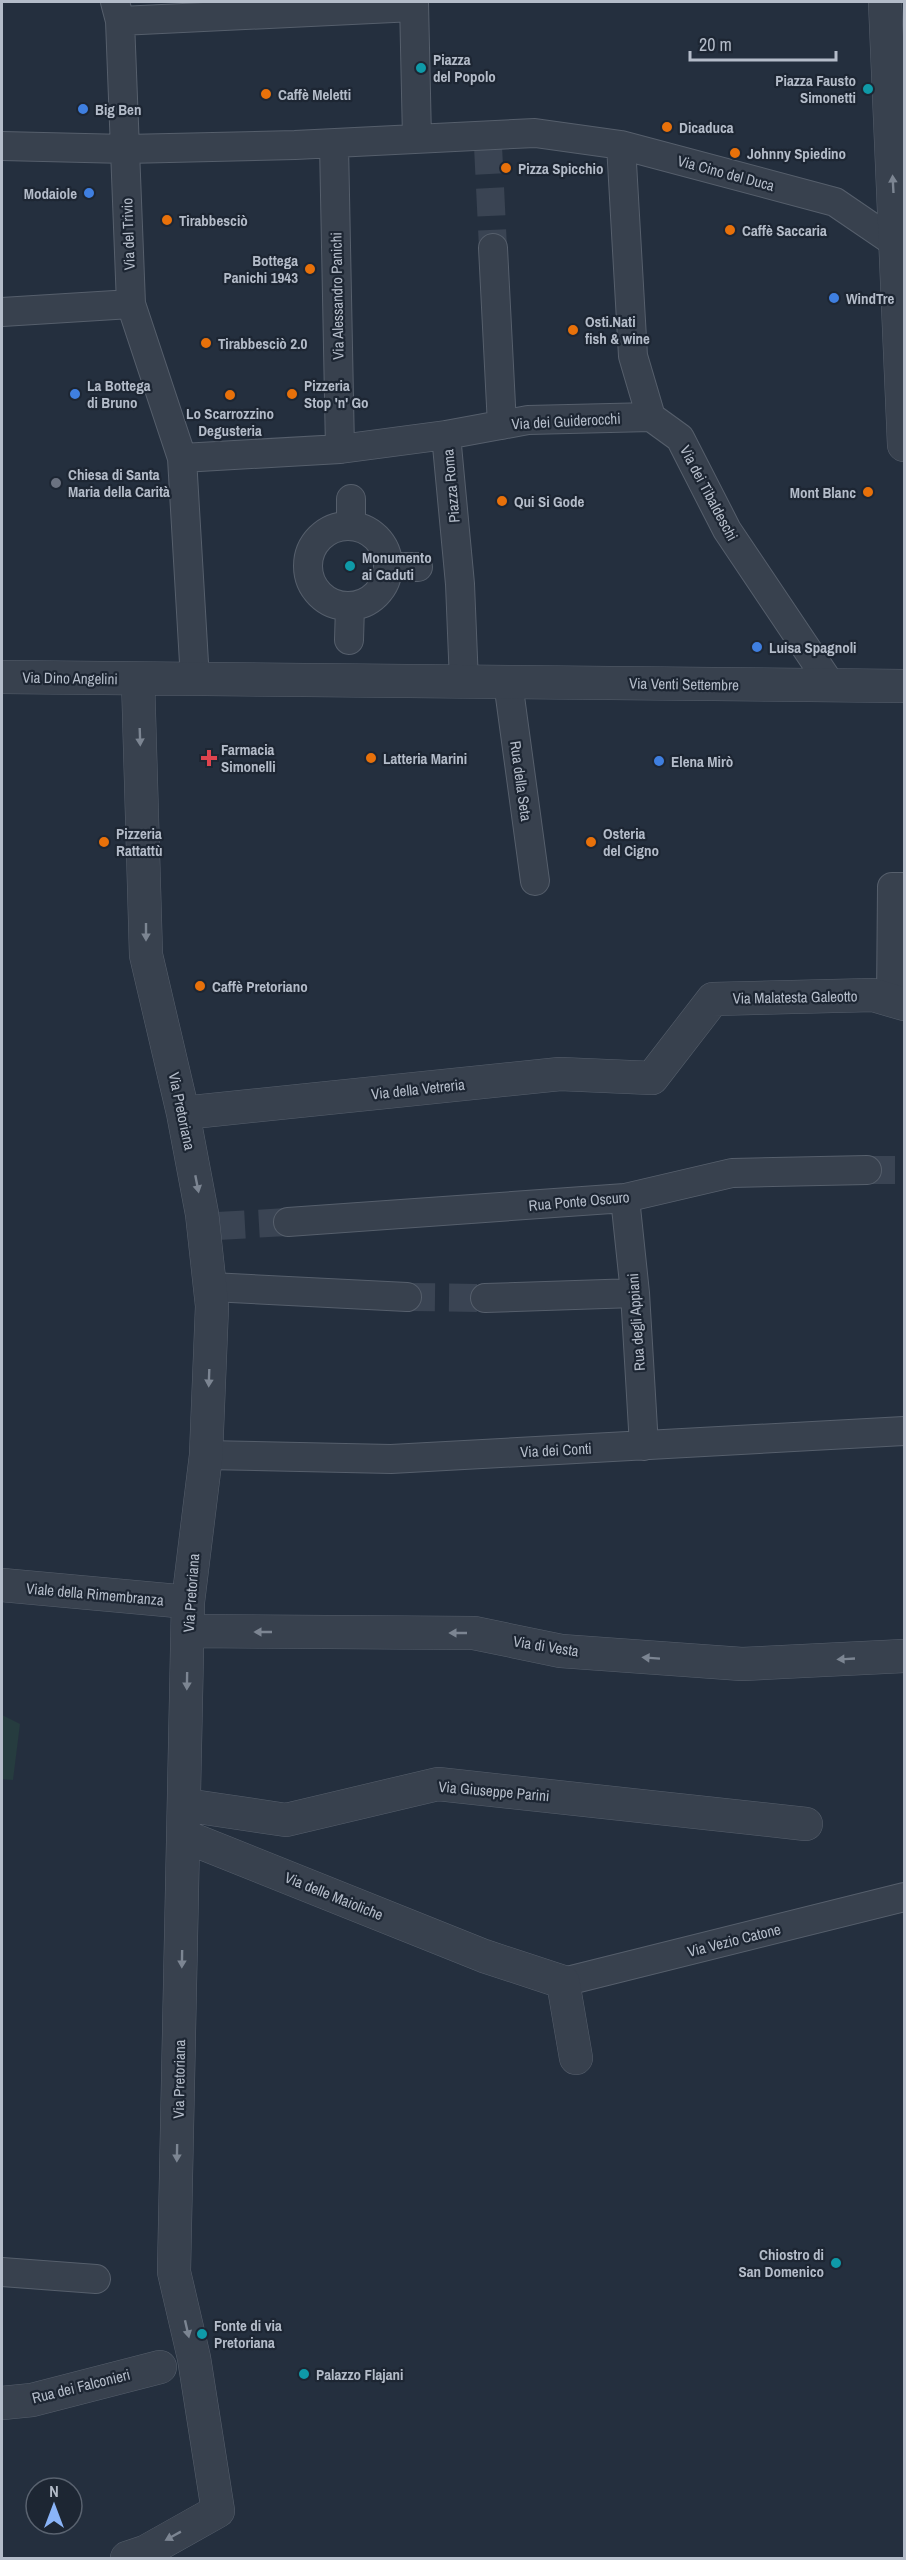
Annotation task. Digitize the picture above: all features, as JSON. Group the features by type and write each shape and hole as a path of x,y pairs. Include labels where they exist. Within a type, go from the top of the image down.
{"street":[{"path":"885,2 900,246 904,445"},
{"path":"2,146 126,149 417,139 414,4 308,12 117,11"},
{"name":"Via del Trivio","path":"117,11 126,149 130,304 182,458"},
{"name":"Via Cino del Duca","path":"417,139 488,141 535,133 621,145 835,202 900,246"},
{"name":"Via Alessandro Panichi","path":"323,144 340,449"},
{"path":"621,145 633,356 651,417"},
{"path":"493,248 502,425"},
{"path":"2,312 130,304"},
{"name":"Via dei Guiderocchi","path":"447,435 528,420 651,417"},
{"name":"Via dei Tibaldeschi","path":"651,417 680,438 727,530 831,685"},
{"name":"Piazza Roma","path":"182,458 340,449 447,435 464,682"},
{"path":"182,458 195,680"},
{"path":"351,512 366,529 378,538 386,551 389,567 386,581 377,594 365,603 350,606 334,604 320,595 295,565 320,535 334,527 351,512"},
{"path":"389,567 418,567"},
{"path":"349,640 350,606"},
{"name":"Via Dino Angelini","path":"2,677 138,679"},
{"path":"138,679 464,682"},
{"name":"Via Pretoriana","path":"127,2559 145,2552 218,2511 194,2358 174,2272 188,1616 206,1455 212,1305 211,1226 146,955 138,679"},
{"name":"Via Venti Settembre","path":"464,682 904,686"},
{"name":"Rua della Seta","path":"508,682 535,881"},
{"path":"898,1002 892,887 904,887"},
{"name":"Via Malatesta Galeotto","path":"652,1077 713,999 873,995 898,1002"},
{"name":"Via della Vetreria","path":"183,1113 560,1074 652,1077"},
{"name":"Rua Ponte Oscuro","path":"288,1222 625,1198 732,1173 867,1170"},
{"name":"Rua degli Appiani","path":"625,1198 635,1293 644,1446"},
{"path":"211,1287 407,1297"},
{"path":"485,1298 635,1293"},
{"name":"Via dei Conti","path":"206,1455 391,1459 904,1431"},
{"name":"Viale della Rimembranza","path":"2,1585 188,1616"},
{"name":"Via di Vesta","path":"188,1616 474,1633 561,1651 742,1664 904,1656"},
{"name":"Via Giuseppe Parini","path":"185,1821 286,1820 438,1784 806,1824"},
{"name":"Via delle Maioliche","path":"185,1821 484,1956 563,1982"},
{"name":"Via Vezio Catone","path":"563,1982 904,1897"},
{"path":"563,1982 576,2058"},
{"path":"2,2272 96,2279"},
{"name":"Rua dei Falconieri","path":"2,2403 32,2400 160,2367"}],"green space":[{"path":"2,1715 20,1724 13,1780 2,1779"}],"tunnel":[{"path":"488,146 493,248"},
{"path":"867,1170 904,1170"},
{"path":"217,1226 288,1222"},
{"path":"407,1297 485,1298"}],"place":[{"name":"Piazza del Popolo","path":"421,68"},
{"name":"Piazza Fausto Simonetti","path":"868,89"},
{"name":"Caffè Meletti","path":"266,94"},
{"name":"Big Ben","path":"83,109"},
{"name":"Dicaduca","path":"667,127"},
{"name":"Johnny Spiedino","path":"735,153"},
{"name":"Pizza Spicchio","path":"506,168"},
{"name":"Modaiole","path":"89,193"},
{"name":"Tirabbesciò","path":"167,220"},
{"name":"Caffè Saccaria","path":"730,230"},
{"name":"Bottega Panichi 1943","path":"310,269"},
{"name":"WindTre","path":"834,298"},
{"name":"Osti.Nati fish & wine","path":"573,330"},
{"name":"Tirabbesciò 2.0","path":"206,343"},
{"name":"La Bottega di Bruno","path":"75,394"},
{"name":"Pizzeria Stop 'n' Go","path":"292,394"},
{"name":"Lo Scarrozzino Degusteria","path":"230,395"},
{"name":"Chiesa di Santa Maria della Carità","path":"56,483"},
{"name":"Mont Blanc","path":"868,492"},
{"name":"Qui Si Gode","path":"502,501"},
{"name":"Monumento ai Caduti","path":"350,566"},
{"name":"Luisa Spagnoli","path":"757,647"},
{"name":"Farmacia Simonelli","path":"209,758"},
{"name":"Latteria Marini","path":"371,758"},
{"name":"Elena Mirò","path":"659,761"},
{"name":"Pizzeria Rattattù","path":"104,842"},
{"name":"Osteria del Cigno","path":"591,842"},
{"name":"Caffè Pretoriano","path":"200,986"},
{"name":"Chiostro di San Domenico","path":"836,2263"},
{"name":"Fonte di via Pretoriana","path":"202,2334"},
{"name":"Palazzo Flajani","path":"304,2374"}]}
